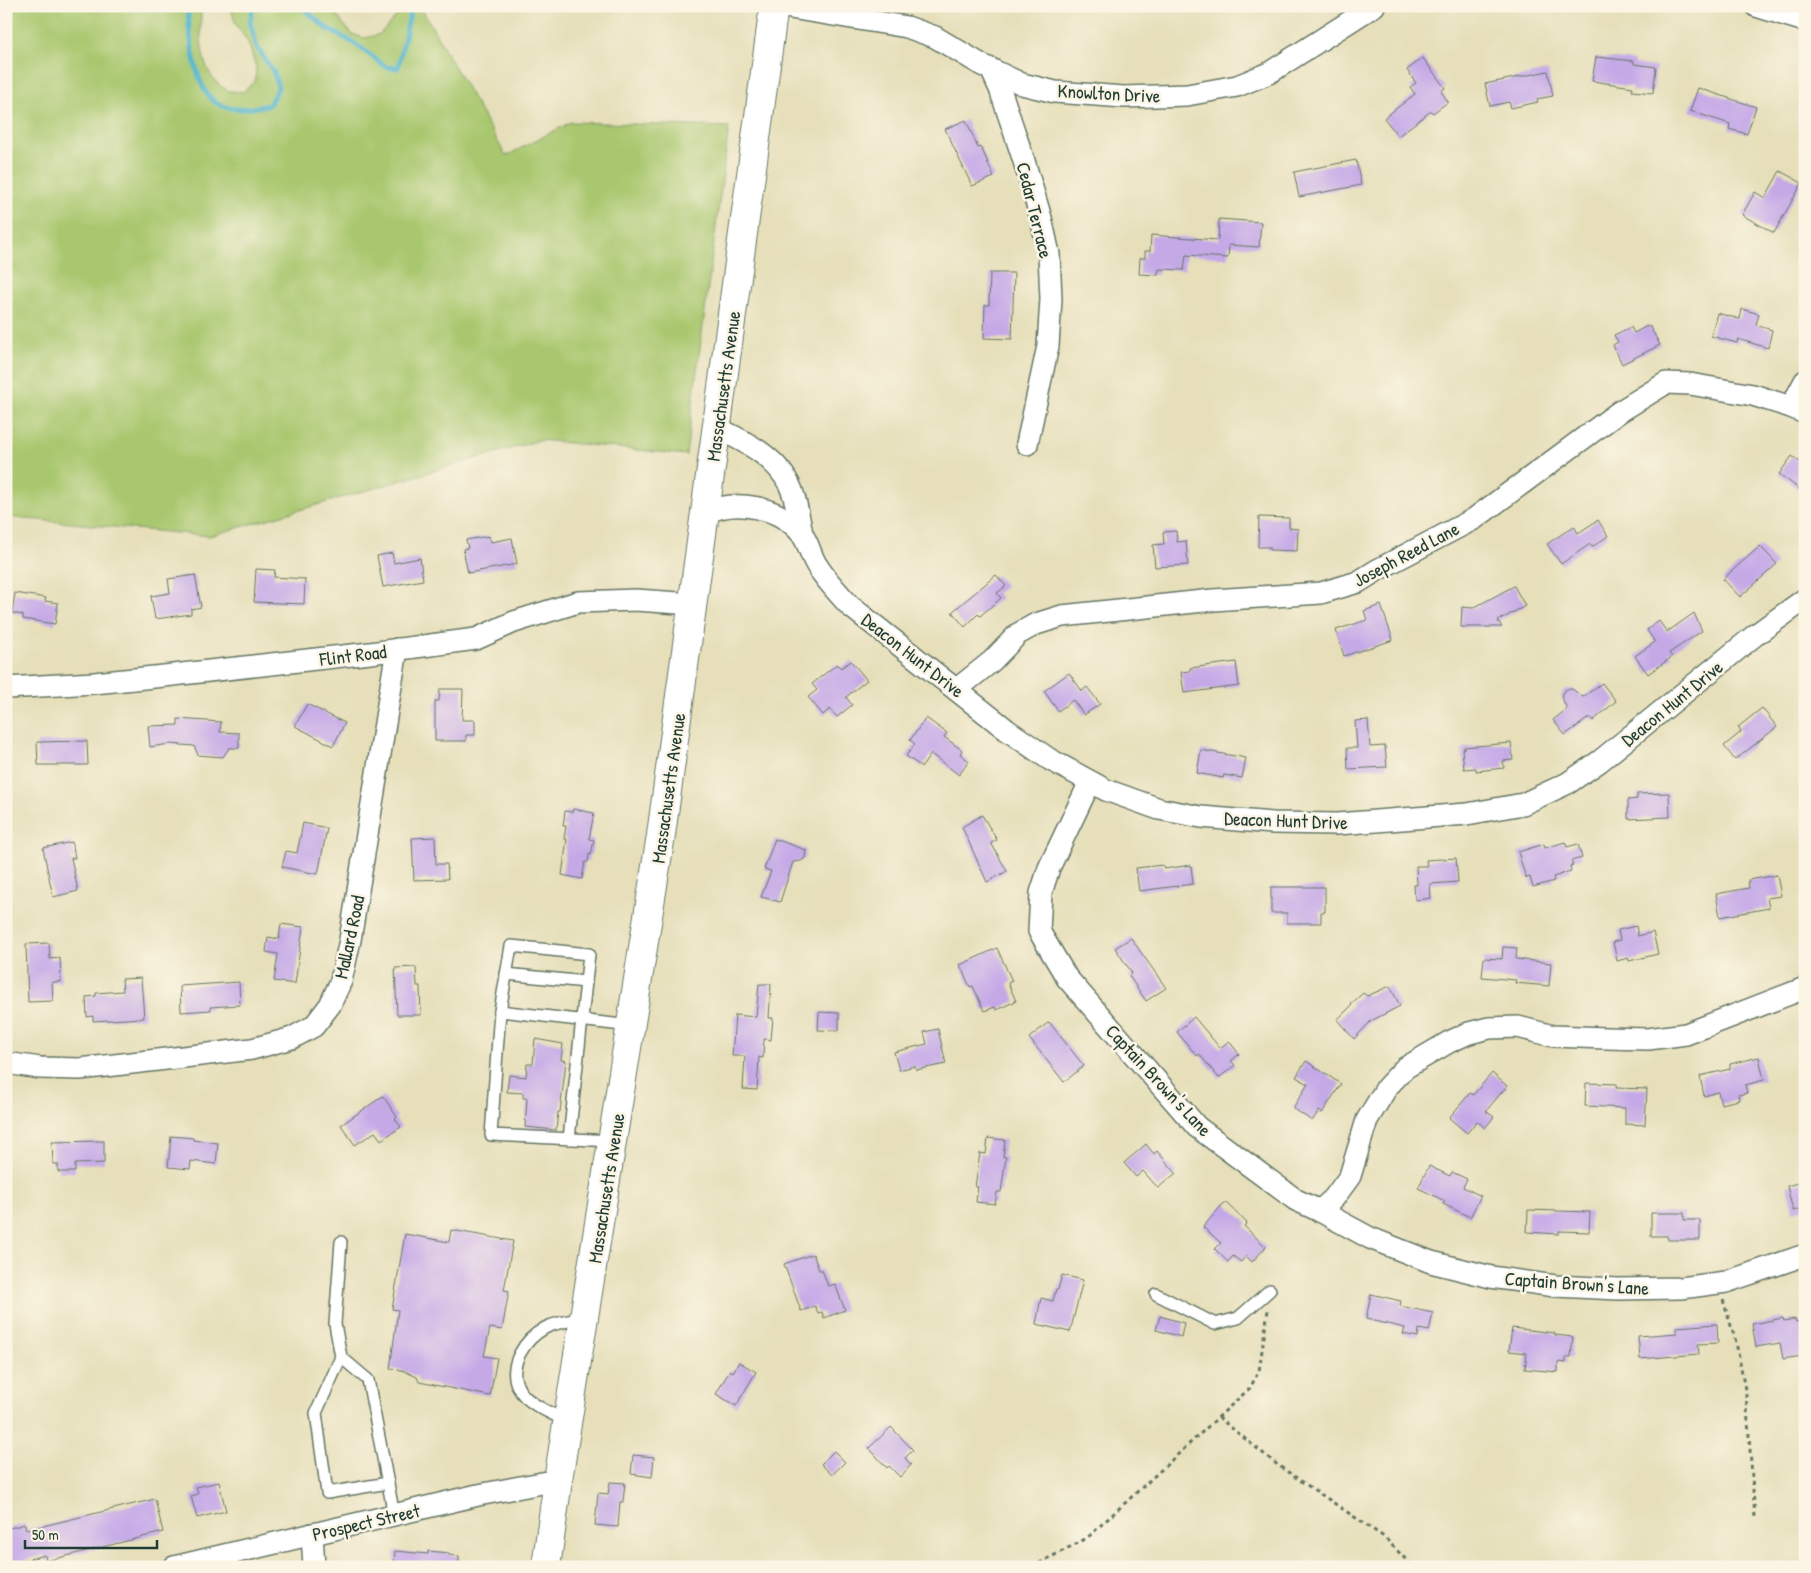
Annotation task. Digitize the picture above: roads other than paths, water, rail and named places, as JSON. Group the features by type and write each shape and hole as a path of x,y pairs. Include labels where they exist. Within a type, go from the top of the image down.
{"main road":[{"name":"Massachusetts Avenue","path":"546,1567 567,1421 662,835 774,6"}],"street":[{"name":"Knowlton Drive","path":"778,6 908,27 935,37 990,69 1022,84 1054,92 1124,97 1187,95 1237,86 1269,73 1374,6"},
{"path":"1756,6 1805,22"},
{"name":"Cedar Terrace","path":"990,69 1000,89 1024,161 1041,218 1049,254 1051,299 1048,346 1027,444"},
{"path":"1798,410 1805,381"},
{"name":"Joseph Reed Lane","path":"957,689 992,661 1018,634 1036,624 1062,616 1213,600 1321,593 1358,582 1474,518 1619,412 1666,383 1690,384 1744,394 1798,410"},
{"name":"Deacon Hunt Drive","path":"717,428 741,440 774,461 789,484 802,533 816,564 834,589 850,606 1007,730 1048,759 1106,790 1159,808 1201,817 1273,824 1337,824 1467,814 1523,804 1568,783 1600,761 1754,636 1805,598"},
{"name":"Deacon Hunt Drive","path":"706,513 717,508 740,505 780,515 802,533"},
{"name":"Flint Road","path":"6,688 57,686 137,679 476,639 514,622 578,602 636,600 693,604"},
{"name":"Mallard Road","path":"6,1063 40,1068 80,1069 99,1067 252,1048 292,1038 314,1026 330,1005 341,981 353,922 397,649"},
{"name":"Captain Brown's Lane","path":"1090,782 1049,868 1042,893 1039,931 1067,978 1197,1127 1296,1200 1370,1238 1431,1262 1491,1277 1555,1286 1618,1289 1681,1288 1736,1279 1805,1255"},
{"path":"1320,1211 1334,1198 1350,1176 1368,1120 1387,1087 1405,1068 1468,1033 1489,1028 1518,1027 1552,1036 1648,1039 1686,1034 1805,988"},
{"name":"Prospect Street","path":"174,1567 478,1495 558,1480"},
{"path":"312,1534 314,1567"}],"lane":[{"path":"569,1139 589,954 511,946 500,1011 491,1135 569,1139 613,1141"},
{"path":"506,974 586,982"},
{"path":"500,1011 631,1026"},
{"path":"341,1242 335,1324 341,1357 316,1413 328,1493 388,1483"},
{"path":"1156,1294 1215,1324 1238,1318 1270,1290"},
{"path":"567,1421 532,1402 519,1390 515,1366 521,1350 531,1337 546,1328 584,1318"},
{"path":"341,1357 368,1380 394,1515"}],"waterway":[{"path":"187,6 198,76 204,89 211,99 220,105 238,109 269,105 278,88 274,73 257,47 250,22 253,8 257,6"},
{"path":"297,6 303,8 326,28 354,43 386,67 398,68 411,9 423,6"}]}
